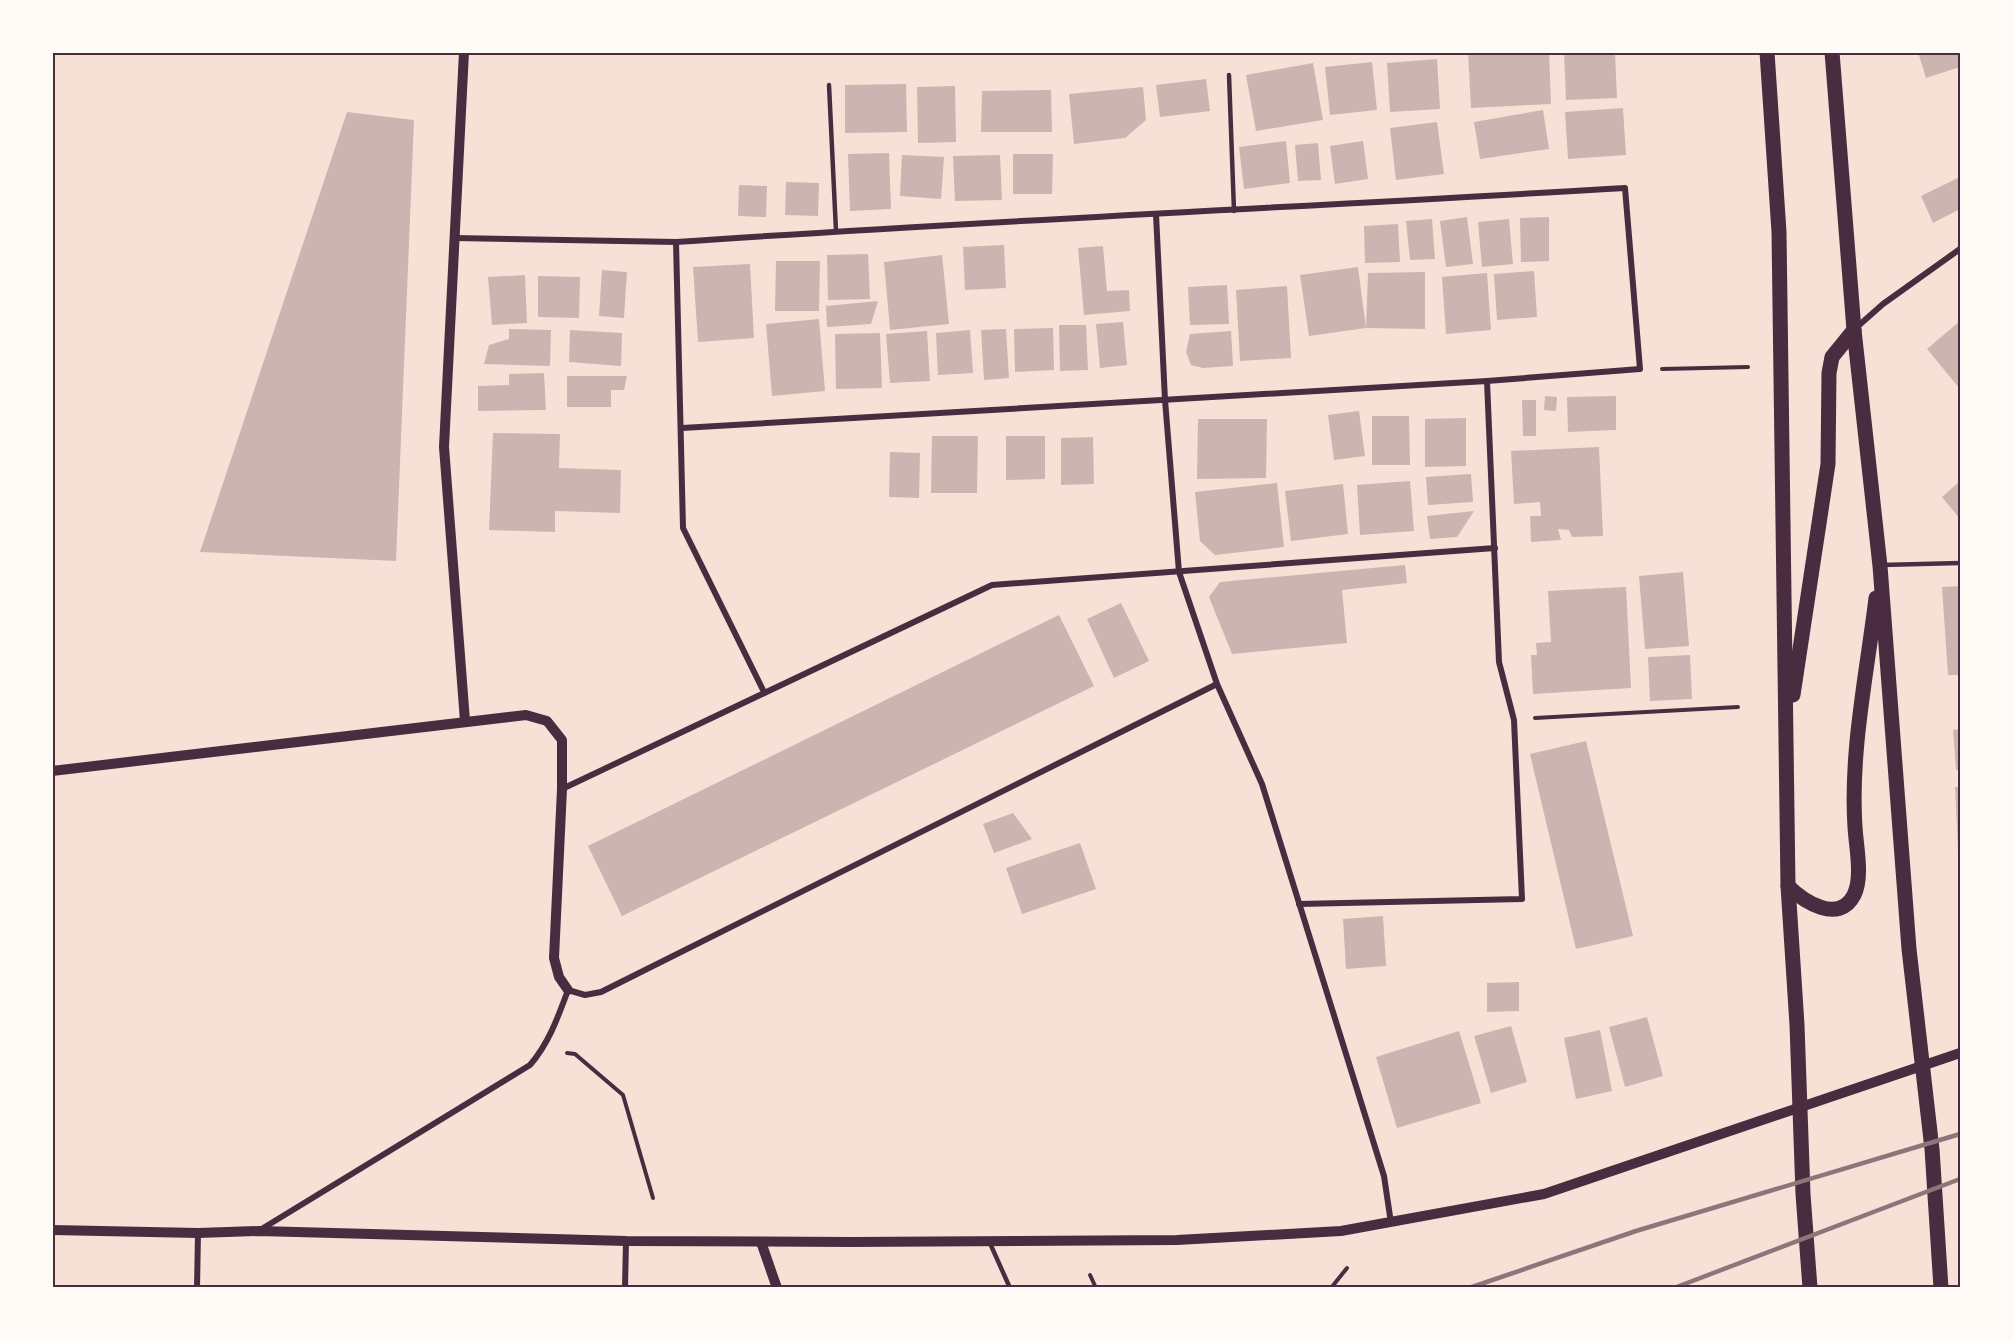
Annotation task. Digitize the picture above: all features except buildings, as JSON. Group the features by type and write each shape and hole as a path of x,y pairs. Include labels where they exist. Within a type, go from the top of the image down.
{"main road":[{"path":"1767,52 1779,232 1788,886 1810,1287"},
{"path":"1832,52 1854,330 1880,566 1909,949 1932,1149 1941,1287"},
{"path":"1786,739 1828,464 1829,372 1832,357 1854,330"},
{"path":"1788,886 1804,900 1829,910 1842,906 1854,896 1857,884 1857,861 1853,792 1880,566"}],"street":[{"path":"464,52 444,447 465,721"},
{"path":"454,238 676,242 836,231 1625,188 1640,369 1487,381 682,428"},
{"path":"1156,214 1165,399 1179,572 1217,684 1262,784 1384,1176 1392,1223"},
{"path":"676,242 683,528 764,692"},
{"path":"1854,330 1883,304 1960,249"},
{"path":"1299,904 1522,899 1514,720 1499,663 1487,381"},
{"path":"562,789 992,585 1495,548"},
{"path":"52,771 526,714 547,721 562,740 554,958 559,977 568,990 585,995 601,992 1217,684"},
{"path":"259,1231 530,1065 542,1051 568,990"},
{"path":"52,1230 198,1233 259,1231 626,1241 760,1242 1177,1240 1341,1230 1392,1223 1544,1194 1960,1053"},
{"path":"197,1287 198,1233"},
{"path":"625,1287 626,1241"},
{"path":"760,1242 777,1287"}],"lane":[{"path":"1229,75 1234,211"},
{"path":"829,85 836,231"},
{"path":"1880,566 1960,562"},
{"path":"989,1241 1010,1287"}],"path":[{"path":"1640,369 1748,367"},
{"path":"1514,720 1738,707"},
{"path":"542,1051 575,1054 623,1095 653,1198"},
{"path":"1331,1287 1347,1268"},
{"path":"1090,1275 1096,1287"}],"railway":[{"path":"1469,1288 1636,1231 1960,1134"},
{"path":"1674,1288 1960,1179"}]}
